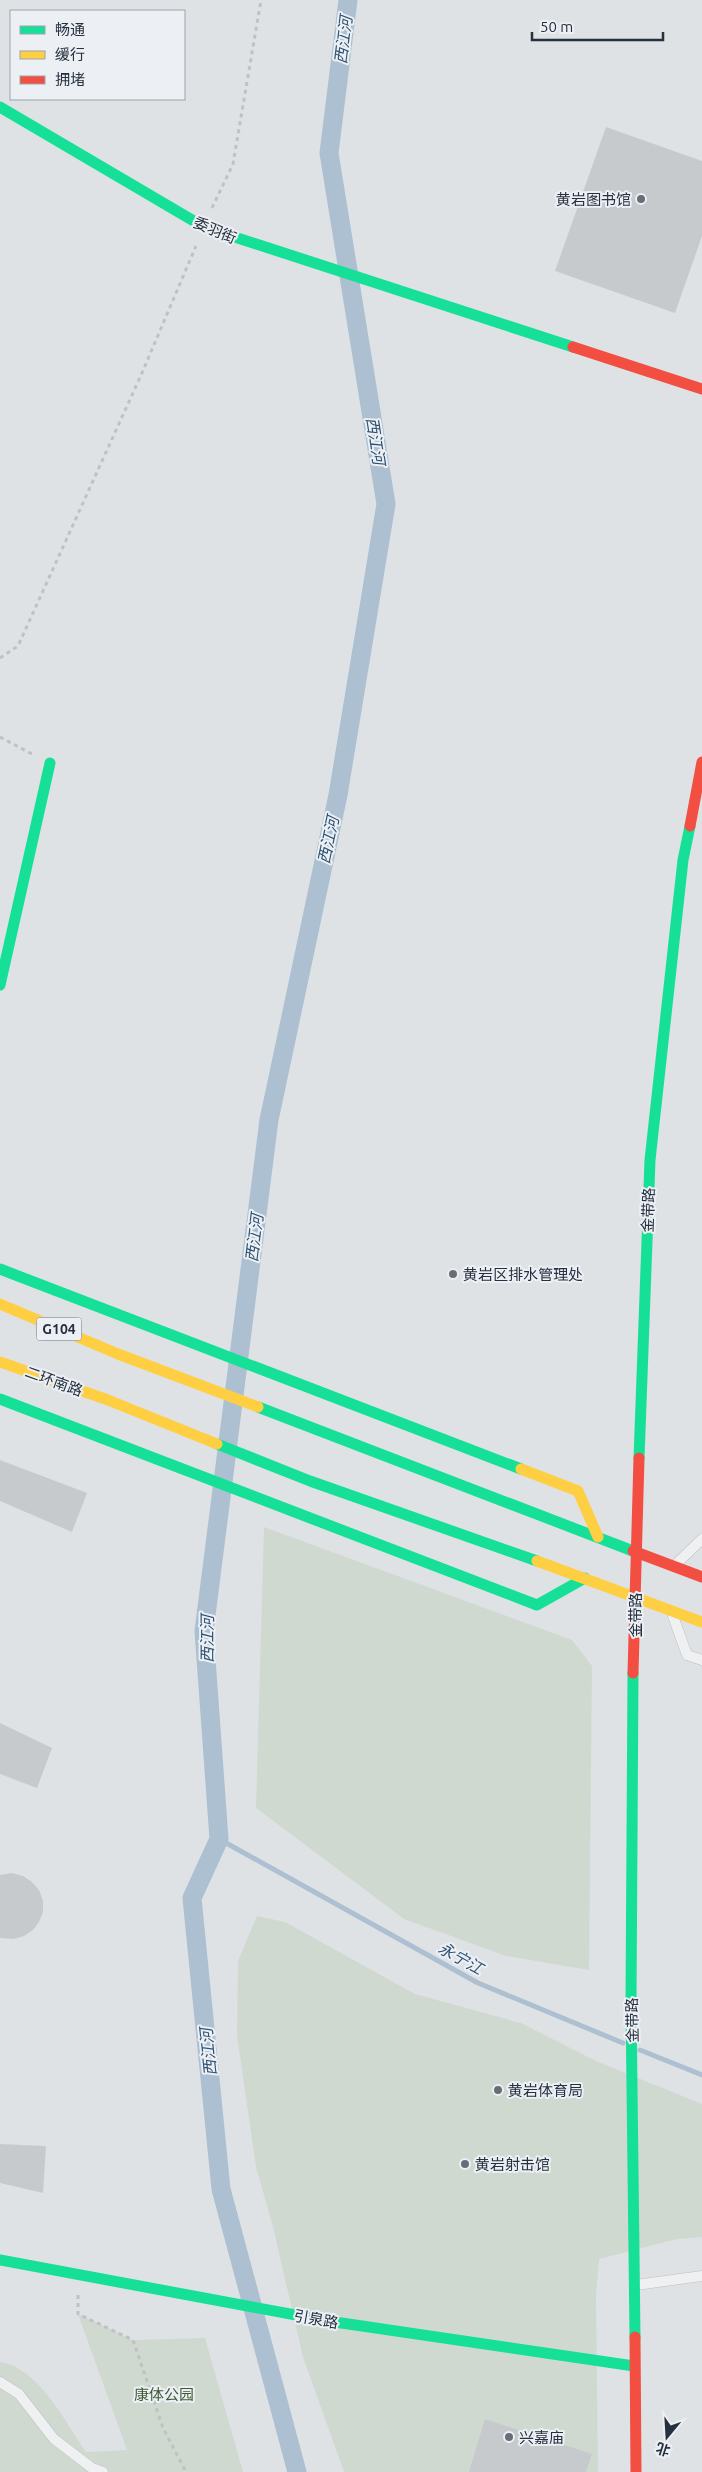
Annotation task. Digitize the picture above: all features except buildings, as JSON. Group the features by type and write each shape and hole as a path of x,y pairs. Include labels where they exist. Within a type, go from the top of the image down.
{"main road":[{"name":"委羽街","path":"0,107 204,228 702,389"},
{"name":"金带路","path":"636,2472 632,2286 634,2106 631,2003 634,1596 650,1160 683,860 702,762"},
{"path":"1,980 50,763"},
{"path":"0,1268 578,1492 598,1537 636,1553 702,1576"},
{"name":"G104","path":"0,1304 118,1354 598,1537"},
{"name":"二环南路","path":"0,1362 108,1400 310,1480 585,1578 702,1622"},
{"path":"0,1399 536,1605 585,1578"},
{"name":"引泉路","path":"0,2260 186,2292 294,2315 634,2366"}],"lane":[{"path":"673,1566 702,1539"},
{"path":"670,1610 687,1655 702,1660"},
{"path":"632,2286 702,2276"},
{"path":"0,2382 19,2394 54,2439 92,2468 103,2472"}],"path":[{"path":"0,658 18,646 142,373 233,164 262,0"},
{"path":"0,738 50,763"},
{"path":"78,2274 78,2314 133,2340 162,2428 186,2472"}],"green space":[{"path":"264,1527 572,1640 592,1666 589,1970 506,1956 404,1919 256,1808"},
{"path":"257,1916 285,1922 415,1994 521,2023 596,2061 702,2104 702,2237 677,2239 599,2259 596,2296 598,2472 344,2472 303,2357 273,2227 256,2167 237,2035 238,1961"},
{"name":"康体公园","path":"78,2314 133,2340 205,2338 243,2472 0,2472 0,2362 14,2366 39,2385 60,2412 86,2452 127,2450"}],"waterway":[{"name":"西江河","path":"297,2472 221,2189 192,1898 219,1839 204,1631 269,1120 338,795 386,504 329,153 348,0"},
{"name":"永宁江","path":"219,1839 478,1983 623,2043"},
{"name":"永宁江","path":"640,2050 702,2075"}],"traffic: fast":[{"path":"0,107 204,227 573,347"},
{"path":"0,985 50,763"},
{"path":"639,1458 650,1160 683,860 690,826"},
{"path":"0,1269 521,1469"},
{"path":"0,1399 537,1605 585,1578"},
{"path":"258,1407 633,1551"},
{"path":"217,1444 310,1481 537,1561"},
{"path":"633,1673 631,2003 635,2337"},
{"path":"0,2260 328,2321 634,2366"}],"traffic: slow":[{"path":"0,1304 118,1354 258,1407"},
{"path":"0,1362 108,1400 217,1444"},
{"path":"521,1469 578,1491 598,1537"},
{"path":"537,1561 702,1622"}],"traffic: jam":[{"path":"573,347 702,389"},
{"path":"690,826 702,762"},
{"path":"633,1673 639,1458"},
{"path":"633,1551 702,1577"},
{"path":"635,2337 636,2472"}],"place":[{"name":"黄岩图书馆","path":"641,199"},
{"name":"黄岩区排水管理处","path":"453,1274"},
{"name":"黄岩体育局","path":"498,2090"},
{"name":"黄岩射击馆","path":"465,2164"},
{"name":"兴嘉庙","path":"509,2437"}]}
